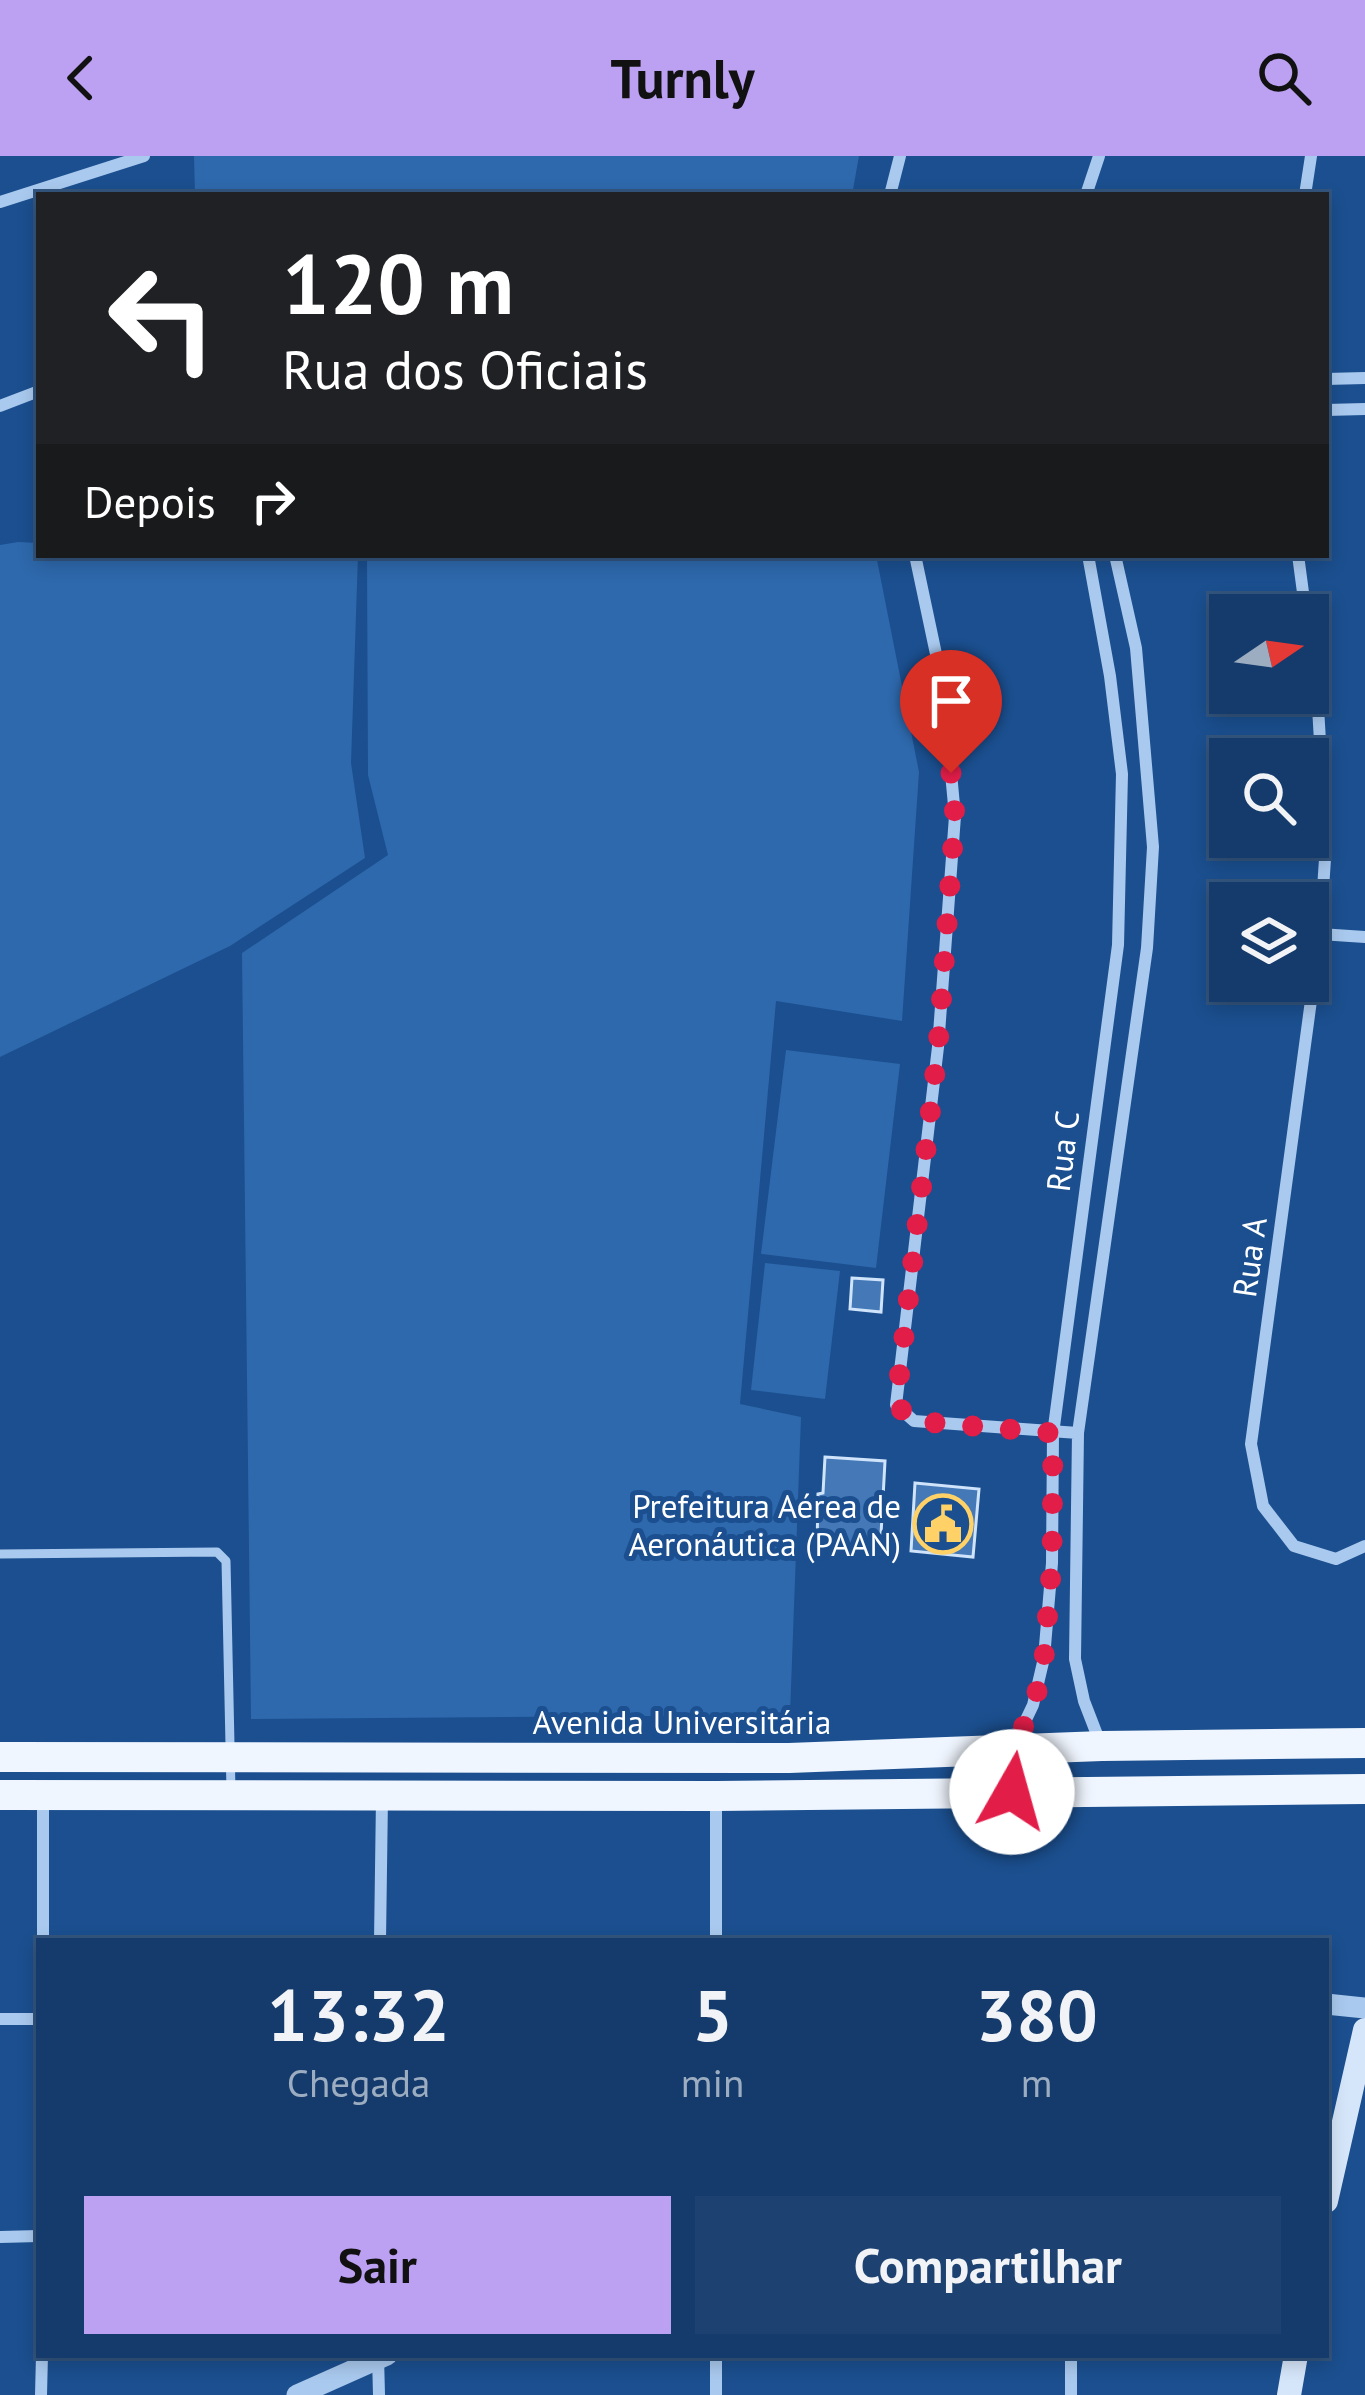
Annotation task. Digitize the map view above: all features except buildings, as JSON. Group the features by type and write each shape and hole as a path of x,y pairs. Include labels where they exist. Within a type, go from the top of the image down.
{"main road":[{"path":"1288,1790 1279,1765 1289,1743"},
{"name":"Avenida Universitária","path":"0,1757 789,1758 1365,1743"},
{"path":"941,1754 942,1793"},
{"path":"0,1795 716,1796 1365,1789"},
{"path":"1329,2188 1365,2030"},
{"path":"1289,2395 1295,2358"}],"street":[{"path":"0,202 144,156"},
{"path":"891,192 900,156"},
{"path":"1087,192 1100,156"},
{"path":"1305,192 1311,156"},
{"path":"1329,379 1365,378"},
{"path":"0,406 36,393"},
{"path":"1329,410 1365,409"},
{"path":"916,558 943,687 955,816 938,1047 896,1405 914,1421 1078,1433"},
{"name":"Rua C","path":"1011,1751 1034,1706 1044,1658 1052,1563 1053,1433 1118,945 1122,774 1089,558"},
{"name":"Rua C","path":"1102,1747 1084,1701 1076,1659 1078,1433 1147,948 1153,847 1136,648 1116,558"},
{"path":"1298,558 1303,594"},
{"name":"Rua A","path":"1318,714 1326,844 1323,882"},
{"path":"1122,774 1149,772"},
{"path":"1329,935 1365,938"},
{"name":"Rua A","path":"1311,1002 1251,1444 1263,1506 1294,1546 1336,1559 1365,1546"},
{"path":"1094,1113 1120,1116"},
{"path":"1053,1513 1075,1514"},
{"path":"1052,1563 1075,1565"},
{"path":"1044,1658 1076,1659"},
{"path":"1011,1751 1012,1792"},
{"path":"43,1795 43,1938"},
{"path":"380,1938 382,1796"},
{"path":"716,1796 716,1938"},
{"path":"1329,2004 1365,2008"},
{"path":"0,2019 36,2019"},
{"path":"0,2236 36,2236"},
{"path":"41,2395 42,2358"},
{"path":"297,2395 377,2358"},
{"path":"379,2395 381,2358"},
{"path":"716,2358 716,2395"},
{"path":"1071,2358 1071,2395"}],"lane":[{"path":"0,1555 217,1552 226,1561 231,1796"}],"shaded area":[{"path":"194,156 859,156 853,192 195,192"},
{"path":"36,543 36,558 358,558 351,763 365,858 230,946 0,1057 0,545"},
{"path":"367,558 877,558 919,772 902,1021 776,1001 740,1404 801,1417 790,1715 251,1719 242,953 388,855 368,775"},
{"path":"786,1050 900,1064 876,1268 761,1254"},
{"path":"765,1263 840,1271 825,1399 751,1390"}],"place":[{"name":"Prefeitura Aérea de Aeronáutica (PAAN)","path":"943,1524"}],"route":[{"path":"951,773 955,816 938,1047 896,1405 914,1421 1053,1433 1052,1563 1044,1658 1034,1706 1011,1751 1012,1792"}]}
